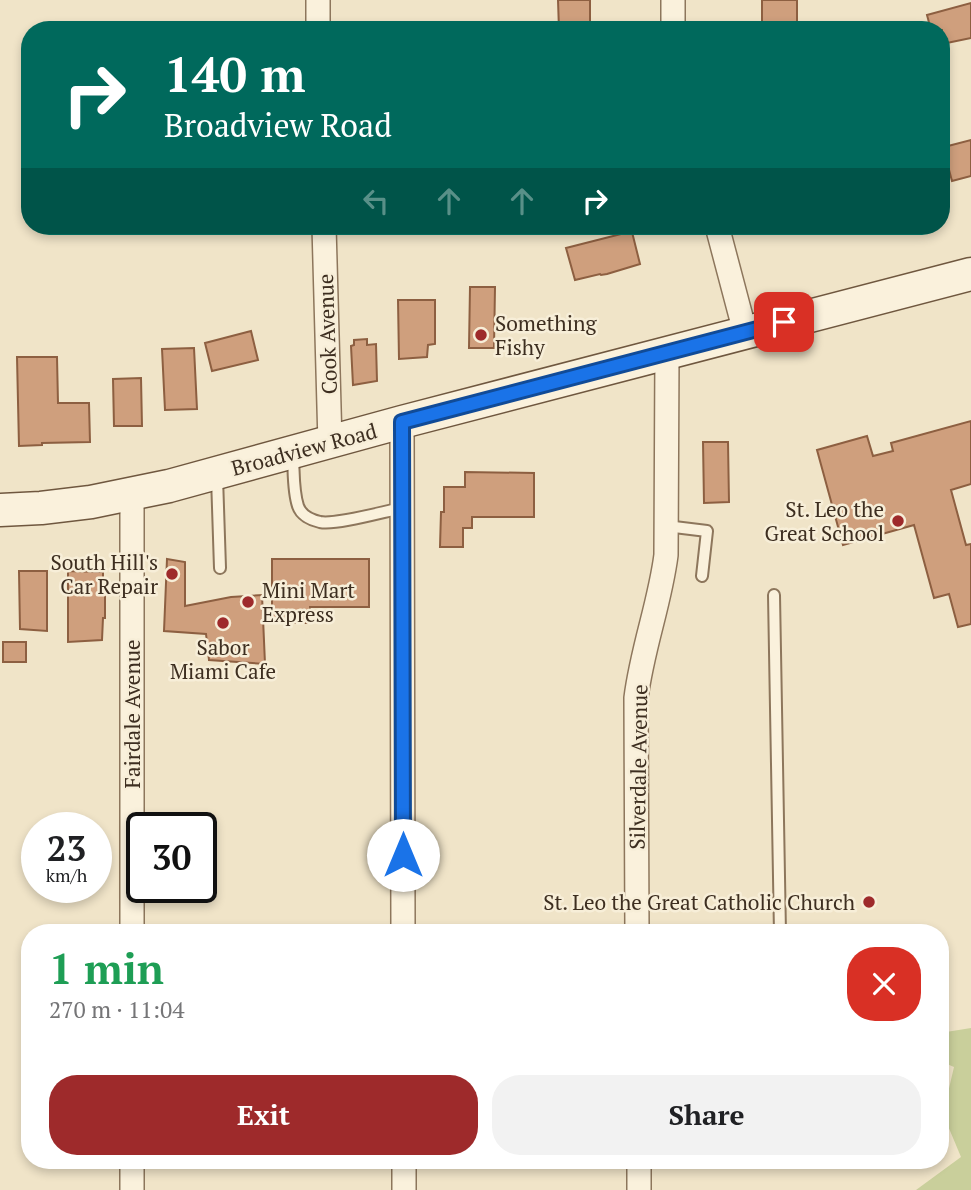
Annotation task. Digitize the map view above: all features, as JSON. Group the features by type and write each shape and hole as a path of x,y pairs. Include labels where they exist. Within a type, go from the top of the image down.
{"main road":[{"name":"Broadview Road","path":"0,510 91,502 132,494 971,274"}],"street":[{"path":"317,0 318,21"},
{"path":"673,0 673,21"},
{"name":"Cook Avenue","path":"324,235 330,443"},
{"path":"719,235 745,332"},
{"name":"Silverdale Avenue","path":"637,924 636,698 638,676 663,579 666,555 667,353"},
{"path":"402,422 403,924"},
{"name":"Fairdale Avenue","path":"132,494 132,924"},
{"path":"132,1169 132,1190"},
{"path":"404,1169 404,1190"},
{"path":"639,1169 639,1190"}],"lane":[{"path":"293,453 295,495 303,515 320,522 340,521 402,508"},
{"path":"218,472 220,568"},
{"path":"666,526 707,531 702,576"},
{"path":"774,595 780,924"}],"green space":[{"path":"971,1028 971,1190 916,1190 945,1169 949,1169 949,1166 961,1157 949,1128 949,1088 954,1067 949,1065 949,1032"}],"building":[{"path":"558,0 590,0 590,21 559,21"},
{"path":"762,0 797,0 797,21 762,21"},
{"path":"971,3 971,38 950,42 950,21 929,21 927,15"},
{"path":"971,140 971,176 952,181 950,145"},
{"path":"617,235 633,235 640,264 575,280 566,248"},
{"path":"470,287 495,287 494,348 469,348"},
{"path":"398,300 435,300 435,344 428,345 427,357 399,359"},
{"path":"251,331 258,360 212,371 205,343"},
{"path":"367,339 367,345 376,344 377,381 353,385 351,346 354,345 354,340"},
{"path":"194,348 197,409 165,410 162,349"},
{"path":"17,357 57,357 58,403 89,403 90,442 19,446"},
{"path":"141,378 142,426 114,426 113,379"},
{"name":"St. Leo the Great School","path":"971,421 971,484 951,490 966,545 971,544 971,624 958,627 949,594 934,598 914,525 843,545 817,450 867,436 873,456 893,451 891,443"},
{"path":"703,442 728,442 729,502 704,503"},
{"path":"465,472 534,473 534,517 472,517 472,528 463,528 463,547 440,547 444,487 465,487"},
{"path":"167,559 185,562 185,606 231,597 262,595 265,664 209,660 206,634 164,631"},
{"path":"272,559 369,559 369,607 310,607 310,623 272,623"},
{"path":"19,571 47,571 47,631 20,629"},
{"path":"68,571 103,572 105,618 102,640 68,642"},
{"path":"3,642 26,642 26,662 3,662"}],"place":[{"name":"Something Fishy","path":"481,335"},
{"name":"St. Leo the Great School","path":"898,521"},
{"name":"South Hill's Car Repair","path":"172,574"},
{"name":"Mini Mart Express","path":"248,602"},
{"name":"Sabor Miami Cafe","path":"223,623"},
{"name":"St. Leo the Great Catholic Church","path":"869,902"}],"route":[{"path":"403,855 402,422 784,322"}]}
